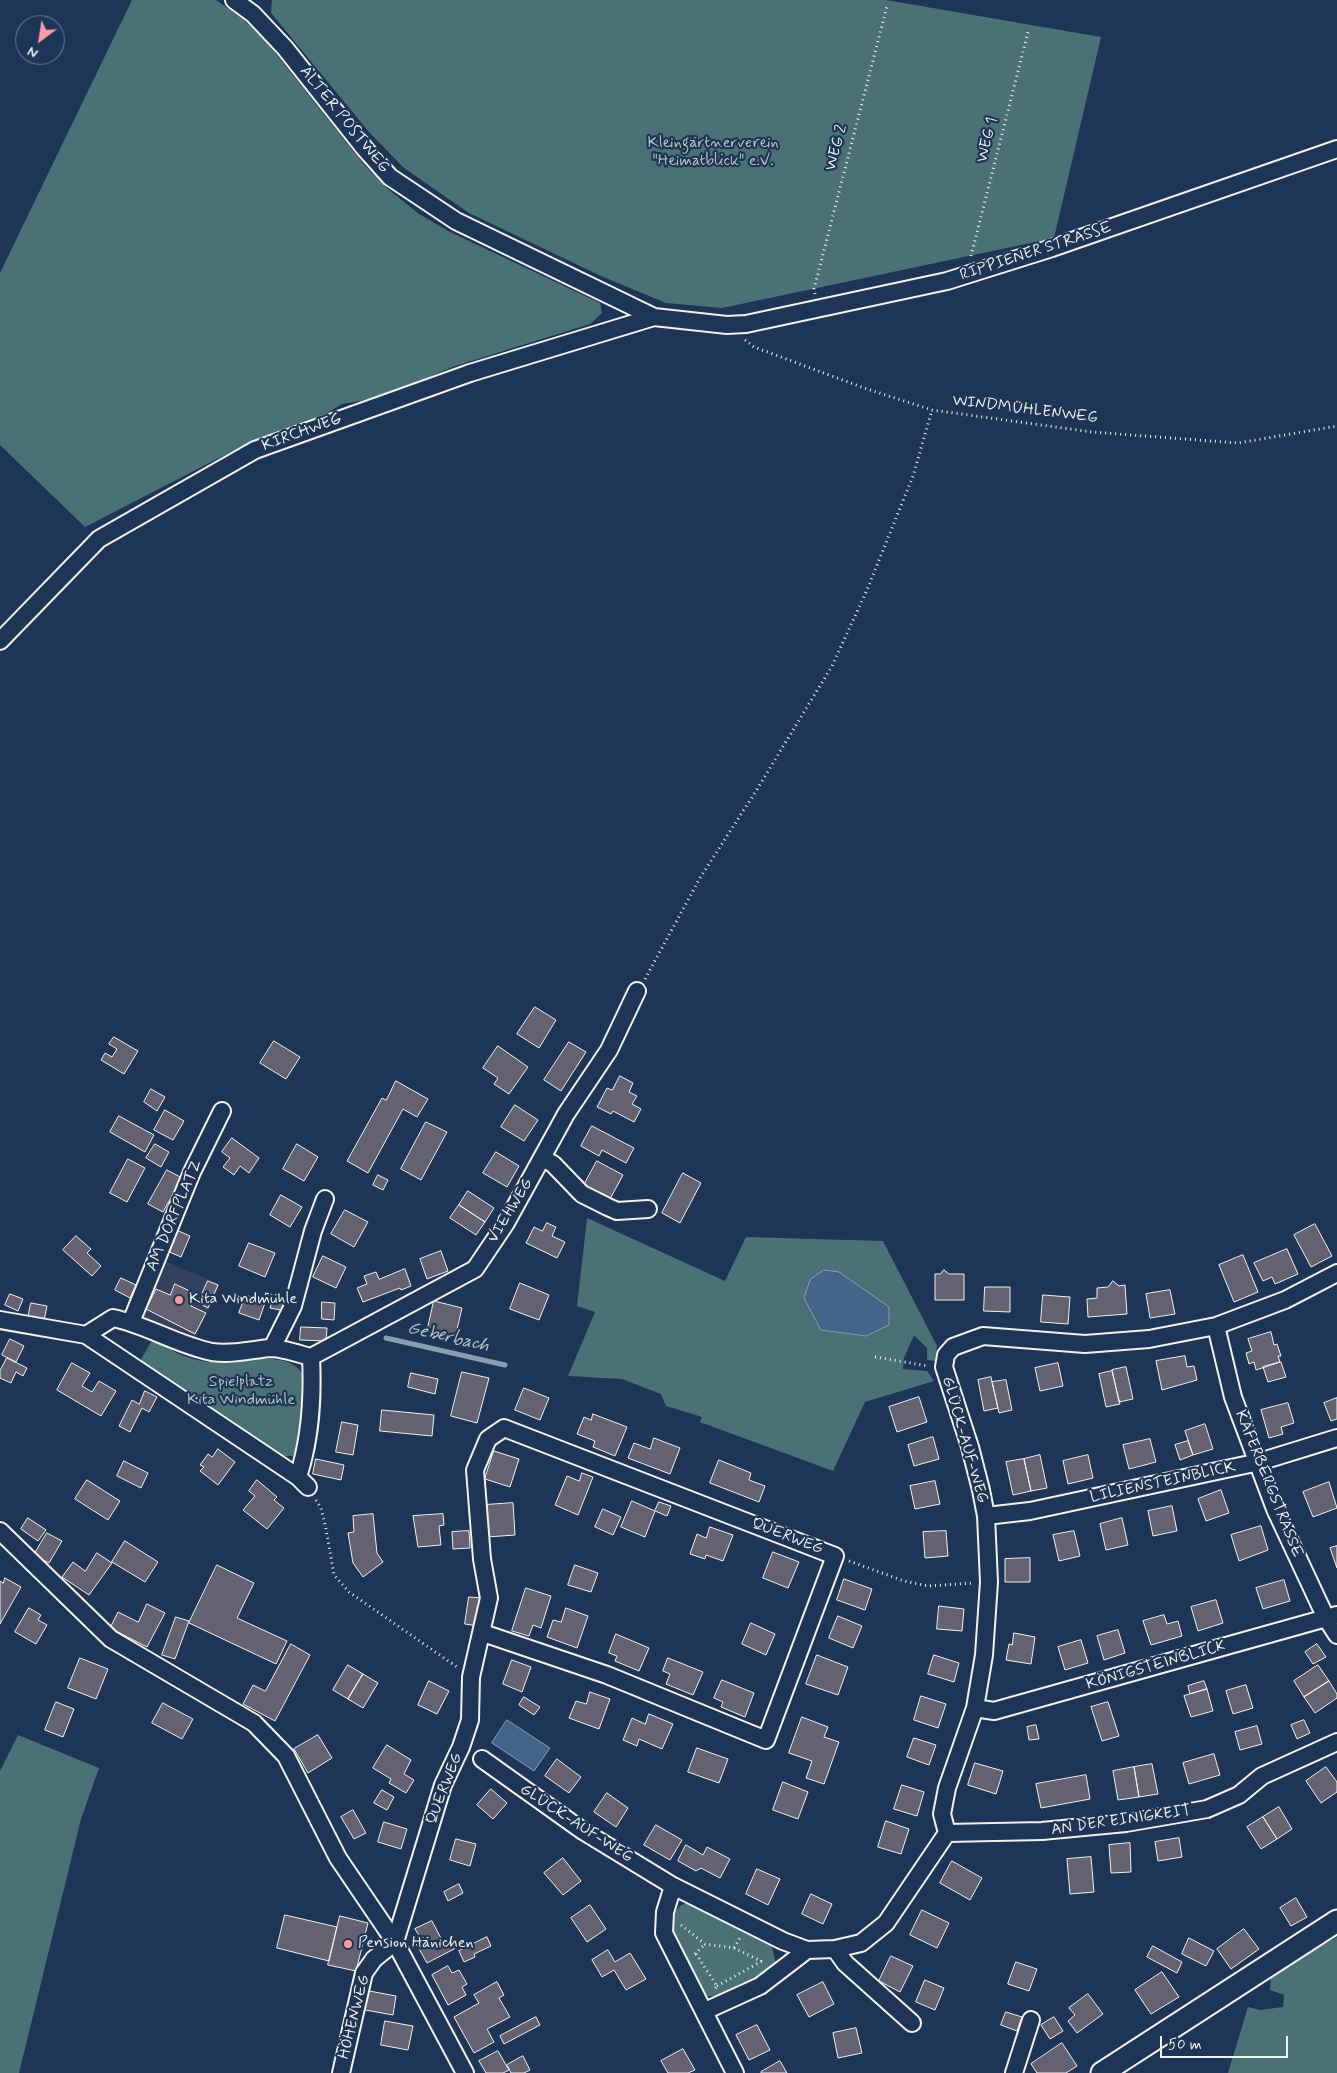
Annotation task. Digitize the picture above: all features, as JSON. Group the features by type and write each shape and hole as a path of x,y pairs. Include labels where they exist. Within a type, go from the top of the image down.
{"main road":[{"path":"1102,2073 1337,1921"}],"street":[{"name":"ALTER POSTWEG","path":"234,0 256,7 285,48 365,149 390,177 456,221 654,317"},
{"name":"RIPPIENER STRASSE","path":"654,317 727,325 815,310 947,281 1052,248 1337,150"},
{"name":"KIRCHWEG","path":"0,641 99,539 255,450 470,373 654,317"},
{"name":"VIEHWEG","path":"311,1357 476,1269 506,1222 566,1114 609,1050 637,991"},
{"name":"AM DORFPLATZ","path":"131,1322 192,1172 222,1111"},
{"path":"542,1158 553,1164 582,1194 608,1207 617,1211 648,1209"},
{"path":"272,1348 293,1306 311,1239 325,1199"},
{"path":"944,1361 953,1347 983,1336 1084,1344 1149,1339 1216,1326 1285,1300 1337,1273"},
{"path":"0,1320 86,1335 303,1482 313,1399 311,1357 272,1348 242,1352 214,1352 185,1346 131,1322 113,1318 86,1335"},
{"name":"KÄFERBERGSTRASSE","path":"1216,1326 1232,1397 1275,1509 1332,1616 1337,1635"},
{"name":"GLÜCK-AUF-WEG","path":"482,1759 583,1831 673,1886 747,1924 808,1950 836,1949 861,1943 886,1923 947,1833 942,1814 947,1788 975,1708 984,1655 989,1582 986,1516 970,1447 944,1361"},
{"name":"QUERWEG","path":"394,1942 443,1785 462,1747 470,1720 471,1677 483,1633 489,1598 482,1559 475,1470 488,1439 504,1428 834,1556 766,1740 607,1675 483,1633"},
{"name":"LILIENSTEINBLICK","path":"986,1516 1030,1511 1258,1462 1337,1438"},
{"path":"0,1532 110,1639 254,1723 286,1756 338,1858 394,1942 465,2073"},
{"name":"KÖNIGSTEINBLICK","path":"975,1708 994,1711 1332,1616"},
{"name":"AN DER EINIGKEIT","path":"947,1833 1052,1830 1126,1823 1207,1808 1239,1795 1262,1776 1337,1742"},
{"path":"673,1886 664,1912 664,1933 706,2011 735,2073"},
{"name":"HÖHENWEG","path":"341,2073 364,1973 374,1959 394,1942"},
{"path":"836,1949 845,1963 912,2024"},
{"path":"706,2011 760,1986 779,1974 808,1950"},
{"path":"1014,2073 1031,2020"}],"path":[{"name":"WEG 2","path":"816,297 814,288 887,6"},
{"name":"WEG 1","path":"972,255 1028,32"},
{"name":"WINDMÜHLENWEG","path":"727,325 754,346 864,388 932,410 1092,432 1238,443 1337,426"},
{"path":"637,991 662,950 700,878 756,792 832,666 867,590 913,476 932,410"},
{"path":"875,1357 944,1361"},
{"path":"303,1482 321,1508 334,1575 349,1592 471,1677"},
{"path":"834,1556 904,1581 928,1586 989,1582"},
{"path":"664,1912 705,1944 734,1948 762,1961 779,1974"},
{"path":"734,1948 747,1924"},
{"path":"717,1986 762,1961"}],"shaded area":[{"name":"Kita Windmühle","path":"162,1260 220,1284 194,1341 138,1315"},
{"path":"824,1270 839,1272 889,1307 889,1325 866,1336 821,1330 804,1298 810,1280"},
{"path":"507,1720 550,1748 534,1771 492,1743"}],"green space":[{"path":"132,0 216,0 243,19 265,40 365,166 388,189 419,214 450,232 600,303 602,313 590,324 452,367 383,397 342,404 311,423 242,446 85,527 0,445 0,273"},
{"name":"Kleingärtnerverein \"Heimatblick\" e.V.","path":"272,0 886,0 1101,37 1054,238 722,308 666,303 601,276 469,213 404,168 369,132 271,13"},
{"path":"587,1218 725,1281 746,1237 883,1241 937,1346 935,1361 927,1360 927,1348 914,1335 904,1358 903,1369 927,1371 934,1381 865,1402 833,1471 700,1422 702,1417 666,1406 661,1394 622,1379 568,1376 595,1312 577,1306"},
{"name":"Spielplatz Kita Windmühle","path":"152,1340 195,1360 214,1362 275,1359 288,1362 299,1369 305,1380 298,1449 293,1456 284,1456 139,1363"},
{"path":"18,1735 99,1768 81,1819 19,2073 0,2073 0,1771"},
{"path":"686,1903 772,1947 776,1964 744,1988 725,1995 707,1996 673,1938 669,1919 680,1906"},
{"path":"1337,1937 1337,2073 1228,2073 1248,2007 1260,2010 1283,2007 1284,1995 1270,1990 1271,1975"}],"building":[{"path":"535,1007 556,1020 539,1048 517,1034"},
{"path":"114,1037 138,1051 124,1074 101,1060 105,1053 112,1057 117,1049 109,1044"},
{"path":"274,1041 300,1057 286,1079 260,1063"},
{"path":"569,1042 586,1052 561,1091 544,1080"},
{"path":"498,1046 528,1067 509,1094 494,1084 498,1078 483,1068"},
{"path":"620,1076 633,1083 629,1092 637,1096 632,1104 641,1109 634,1122 613,1111 611,1114 597,1107 607,1088 612,1090"},
{"path":"396,1081 428,1099 417,1117 403,1109 368,1173 347,1161 382,1098 386,1100"},
{"path":"151,1089 165,1097 157,1111 144,1102"},
{"path":"515,1105 538,1120 524,1141 501,1127"},
{"path":"165,1110 184,1121 173,1140 154,1130"},
{"path":"119,1116 154,1135 145,1152 110,1132"},
{"path":"426,1122 447,1132 421,1180 401,1169"},
{"path":"592,1126 634,1148 626,1163 602,1150 599,1156 581,1146"},
{"path":"232,1138 259,1158 249,1173 240,1166 234,1175 223,1167 230,1158 222,1152"},
{"path":"155,1144 169,1152 161,1167 146,1158"},
{"path":"297,1144 318,1157 304,1181 283,1169"},
{"path":"496,1152 519,1166 507,1187 483,1173"},
{"path":"128,1159 145,1168 127,1202 110,1193"},
{"path":"597,1161 623,1175 610,1199 584,1185"},
{"path":"167,1170 182,1178 163,1212 148,1204"},
{"path":"683,1173 701,1183 680,1223 662,1213"},
{"path":"378,1175 388,1180 383,1190 373,1185"},
{"path":"468,1191 494,1208 485,1222 459,1205"},
{"path":"281,1195 302,1207 290,1227 270,1215"},
{"path":"459,1205 485,1222 476,1235 450,1218"},
{"path":"345,1210 368,1222 354,1247 331,1234"},
{"path":"547,1223 556,1227 552,1236 565,1242 557,1258 526,1243 534,1227 542,1231"},
{"path":"1315,1224 1332,1256 1311,1267 1294,1235"},
{"path":"174,1229 190,1236 181,1257 165,1250"},
{"path":"76,1236 91,1249 87,1253 101,1266 92,1276 63,1250"},
{"path":"249,1243 275,1253 265,1277 239,1266"},
{"path":"1287,1249 1298,1274 1275,1284 1272,1277 1263,1281 1254,1263"},
{"path":"441,1251 448,1271 427,1279 420,1259"},
{"path":"1243,1255 1258,1292 1234,1302 1219,1265"},
{"path":"323,1256 346,1267 336,1288 313,1277"},
{"path":"405,1269 411,1286 401,1290 400,1288 363,1302 357,1288 367,1284 364,1276 376,1272 379,1279"},
{"path":"944,1270 949,1274 964,1274 964,1300 935,1300 935,1274 940,1274"},
{"path":"121,1278 136,1285 130,1298 115,1290"},
{"path":"208,1281 218,1285 208,1308 198,1303"},
{"path":"1113,1281 1119,1286 1125,1285 1127,1314 1088,1317 1087,1299 1097,1298 1097,1288 1108,1287"},
{"path":"520,1283 549,1295 539,1320 510,1309"},
{"path":"175,1284 196,1294 191,1306 206,1313 195,1334 146,1309 156,1289 170,1295"},
{"path":"985,1287 1010,1287 1010,1312 984,1311"},
{"path":"1170,1290 1175,1314 1150,1318 1146,1294"},
{"path":"266,1293 289,1299 286,1311 270,1308 272,1302 265,1300"},
{"path":"10,1294 23,1299 18,1311 5,1305"},
{"path":"246,1295 265,1303 259,1320 239,1313"},
{"path":"1043,1295 1070,1297 1068,1324 1041,1322"},
{"path":"434,1301 462,1308 455,1338 427,1332"},
{"path":"322,1302 335,1303 334,1320 322,1319"},
{"path":"31,1303 47,1306 44,1321 28,1318"},
{"path":"301,1327 327,1328 326,1341 300,1340"},
{"path":"1271,1332 1274,1345 1277,1344 1281,1356 1278,1356 1280,1362 1256,1370 1254,1362 1249,1364 1246,1353 1252,1351 1248,1339"},
{"path":"10,1339 24,1346 16,1362 2,1355"},
{"path":"1185,1356 1187,1367 1194,1366 1197,1380 1162,1390 1156,1361"},
{"path":"7,1358 27,1368 23,1376 16,1372 11,1383 0,1378 0,1371"},
{"path":"1281,1362 1286,1377 1268,1382 1263,1367"},
{"path":"72,1363 90,1373 82,1386 92,1392 99,1381 116,1391 101,1416 57,1390"},
{"path":"1058,1363 1063,1386 1040,1391 1035,1368"},
{"path":"1126,1367 1133,1399 1119,1402 1112,1370"},
{"path":"1112,1371 1120,1404 1106,1407 1099,1374"},
{"path":"462,1372 489,1378 477,1423 451,1416"},
{"path":"411,1373 438,1379 435,1394 408,1387"},
{"path":"991,1377 998,1408 984,1411 978,1380"},
{"path":"1006,1380 1012,1410 999,1413 992,1382"},
{"path":"524,1388 549,1398 540,1420 515,1410"},
{"path":"145,1391 157,1397 149,1412 142,1408 130,1432 119,1426 132,1400 139,1404"},
{"path":"919,1397 927,1422 897,1432 889,1407"},
{"path":"1337,1398 1337,1419 1331,1421 1324,1403"},
{"path":"1288,1403 1294,1423 1281,1427 1283,1434 1269,1438 1261,1410"},
{"path":"382,1410 434,1415 432,1436 380,1431"},
{"path":"593,1414 627,1427 615,1456 593,1447 595,1441 577,1434 584,1417 591,1420"},
{"path":"342,1422 358,1425 353,1455 336,1452"},
{"path":"1205,1424 1213,1449 1193,1455 1185,1431"},
{"path":"933,1437 939,1459 914,1466 908,1445"},
{"path":"654,1438 680,1448 670,1474 628,1458 634,1443 650,1449"},
{"path":"1150,1439 1156,1462 1129,1469 1123,1445"},
{"path":"1188,1441 1193,1455 1180,1460 1175,1445"},
{"path":"218,1449 235,1462 218,1485 200,1471 204,1467 200,1465 208,1454 212,1457"},
{"path":"494,1451 519,1459 510,1487 485,1479"},
{"path":"1040,1455 1047,1488 1031,1491 1024,1459"},
{"path":"1088,1455 1093,1478 1068,1484 1063,1461"},
{"path":"316,1459 344,1465 341,1480 313,1474"},
{"path":"1024,1459 1031,1491 1013,1495 1006,1462"},
{"path":"719,1460 751,1473 749,1480 765,1486 759,1502 710,1483"},
{"path":"124,1461 148,1473 141,1488 117,1476"},
{"path":"582,1473 593,1477 578,1515 555,1505 567,1476 579,1481"},
{"path":"87,1480 120,1501 108,1520 75,1499"},
{"path":"257,1480 277,1497 274,1500 284,1508 267,1529 243,1510 255,1496 249,1491"},
{"path":"935,1481 940,1504 915,1509 910,1486"},
{"path":"1329,1482 1337,1508 1313,1517 1303,1492"},
{"path":"1221,1490 1229,1513 1206,1521 1198,1499"},
{"path":"632,1501 655,1511 645,1537 621,1527"},
{"path":"659,1502 671,1506 667,1516 655,1511"},
{"path":"513,1503 515,1535 487,1537 485,1505"},
{"path":"1172,1506 1177,1531 1153,1536 1148,1511"},
{"path":"603,1509 621,1517 613,1535 595,1527"},
{"path":"373,1514 377,1553 383,1562 363,1577 353,1563 348,1533 354,1532 353,1516"},
{"path":"443,1514 444,1525 439,1526 441,1545 418,1547 413,1516"},
{"path":"28,1518 46,1530 38,1541 21,1529"},
{"path":"1122,1518 1128,1545 1106,1550 1100,1524"},
{"path":"1261,1526 1268,1550 1239,1561 1231,1535"},
{"path":"710,1527 733,1535 723,1561 706,1555 705,1559 690,1554 697,1534 706,1538"},
{"path":"469,1531 470,1548 453,1549 452,1532"},
{"path":"946,1531 948,1556 925,1558 923,1532"},
{"path":"1074,1531 1080,1556 1059,1561 1053,1535"},
{"path":"47,1533 62,1541 49,1563 34,1555"},
{"path":"125,1541 158,1562 145,1582 112,1562"},
{"path":"1337,1546 1337,1568 1330,1548"},
{"path":"773,1552 799,1562 788,1588 763,1578"},
{"path":"97,1553 112,1563 89,1595 62,1577 73,1562 85,1571"},
{"path":"1030,1558 1030,1582 1005,1582 1005,1559"},
{"path":"217,1565 254,1583 237,1618 287,1641 276,1664 189,1623"},
{"path":"575,1565 598,1573 591,1592 568,1585"},
{"path":"5,1578 21,1587 0,1624 0,1581 3,1583"},
{"path":"844,1579 872,1589 865,1610 837,1600"},
{"path":"1284,1580 1290,1601 1263,1609 1256,1588"},
{"path":"526,1588 551,1596 541,1628 533,1625 529,1636 512,1631"},
{"path":"469,1597 483,1598 478,1626 465,1624"},
{"path":"1216,1600 1223,1623 1198,1631 1191,1607"},
{"path":"147,1604 165,1613 147,1647 110,1628 118,1612 138,1622"},
{"path":"939,1606 964,1609 962,1631 937,1629"},
{"path":"29,1608 41,1615 38,1620 47,1625 36,1644 15,1632"},
{"path":"566,1608 588,1616 577,1648 547,1637 553,1620 561,1622"},
{"path":"1164,1615 1167,1624 1178,1621 1182,1636 1151,1645 1143,1621"},
{"path":"838,1616 862,1626 853,1648 829,1638"},
{"path":"176,1617 189,1621 175,1659 162,1655"},
{"path":"751,1623 775,1634 766,1655 742,1644"},
{"path":"1118,1630 1125,1653 1104,1660 1097,1636"},
{"path":"1014,1633 1035,1637 1031,1664 1006,1660 1009,1644 1012,1645"},
{"path":"616,1634 649,1648 639,1671 615,1661 617,1656 609,1653"},
{"path":"1081,1640 1088,1663 1065,1670 1058,1647"},
{"path":"291,1644 310,1655 275,1721 243,1704 253,1685 265,1691"},
{"path":"1317,1644 1326,1657 1313,1664 1305,1652"},
{"path":"817,1655 848,1667 838,1695 806,1684"},
{"path":"934,1655 959,1663 954,1682 928,1674"},
{"path":"80,1658 108,1669 96,1699 68,1688"},
{"path":"668,1658 703,1672 693,1695 666,1684 670,1674 663,1671"},
{"path":"512,1660 531,1667 522,1692 503,1684"},
{"path":"348,1665 363,1674 348,1699 333,1690"},
{"path":"1318,1665 1329,1681 1304,1697 1294,1681"},
{"path":"363,1674 378,1683 363,1708 348,1699"},
{"path":"722,1680 754,1693 745,1717 721,1707 723,1702 714,1698"},
{"path":"429,1681 449,1691 437,1714 418,1705"},
{"path":"1204,1681 1207,1689 1190,1694 1188,1686"},
{"path":"1329,1681 1337,1694 1337,1698 1315,1713 1304,1697"},
{"path":"1246,1685 1253,1708 1233,1714 1226,1691"},
{"path":"1207,1689 1213,1711 1191,1717 1184,1696"},
{"path":"590,1692 610,1699 599,1729 569,1718 576,1701 586,1704"},
{"path":"921,1696 946,1704 938,1728 914,1720"},
{"path":"524,1697 540,1707 534,1715 519,1705"},
{"path":"56,1702 74,1709 63,1737 45,1730"},
{"path":"1108,1702 1119,1736 1102,1741 1091,1707"},
{"path":"163,1703 193,1719 182,1739 152,1723"},
{"path":"649,1714 673,1724 662,1749 639,1739 637,1746 623,1740 632,1718 645,1724"},
{"path":"802,1717 828,1727 824,1737 839,1742 824,1784 806,1778 812,1761 789,1753"},
{"path":"1304,1720 1310,1733 1297,1739 1291,1725"},
{"path":"1036,1725 1039,1739 1029,1740 1027,1727"},
{"path":"1257,1726 1262,1744 1240,1750 1235,1732"},
{"path":"318,1735 332,1758 308,1773 294,1749"},
{"path":"914,1738 936,1745 929,1765 907,1757"},
{"path":"387,1745 411,1760 404,1774 414,1780 406,1793 389,1783 391,1779 373,1768"},
{"path":"697,1748 728,1759 719,1783 688,1772"},
{"path":"1214,1754 1220,1775 1189,1784 1183,1763"},
{"path":"557,1759 581,1777 569,1793 545,1776"},
{"path":"975,1763 1003,1771 996,1794 968,1785"},
{"path":"1152,1764 1158,1794 1139,1797 1134,1767"},
{"path":"1134,1767 1139,1797 1118,1800 1113,1771"},
{"path":"1326,1767 1337,1782 1337,1792 1321,1803 1306,1781"},
{"path":"1086,1775 1090,1799 1041,1808 1036,1784"},
{"path":"783,1782 808,1792 798,1819 773,1810"},
{"path":"902,1785 924,1792 917,1816 894,1809"},
{"path":"491,1789 507,1803 493,1819 477,1805"},
{"path":"382,1790 394,1797 387,1810 374,1803"},
{"path":"607,1793 628,1808 616,1827 594,1812"},
{"path":"1279,1807 1292,1829 1277,1839 1263,1817"},
{"path":"353,1810 366,1833 354,1839 341,1817"},
{"path":"1263,1817 1277,1839 1261,1849 1247,1827"},
{"path":"886,1821 909,1829 901,1854 878,1847"},
{"path":"384,1822 407,1829 401,1849 378,1842"},
{"path":"656,1825 682,1840 670,1860 644,1845"},
{"path":"1179,1838 1182,1857 1158,1861 1155,1842"},
{"path":"456,1839 476,1844 470,1866 450,1860"},
{"path":"1130,1843 1131,1872 1111,1873 1109,1845"},
{"path":"686,1845 703,1855 707,1847 730,1859 720,1878 701,1868 696,1871 678,1861"},
{"path":"1091,1857 1094,1892 1070,1894 1067,1859"},
{"path":"563,1858 581,1881 563,1895 544,1873"},
{"path":"952,1861 982,1878 970,1900 940,1883"},
{"path":"757,1869 780,1879 768,1905 746,1894"},
{"path":"459,1884 463,1893 448,1901 444,1892"},
{"path":"811,1894 832,1904 823,1924 802,1914"},
{"path":"1296,1898 1307,1917 1291,1926 1280,1908"},
{"path":"590,1905 606,1929 587,1942 571,1918"},
{"path":"922,1910 949,1923 937,1948 910,1935"},
{"path":"285,1915 337,1927 329,1961 277,1948"},
{"name":"Pension Hänichen","path":"340,1916 368,1923 356,1971 328,1965"},
{"path":"432,1921 443,1942 450,1938 456,1948 427,1963 414,1940 420,1937 415,1929"},
{"path":"1244,1929 1259,1949 1231,1969 1217,1949"},
{"path":"487,1937 491,1946 474,1954 475,1957 464,1962 459,1951"},
{"path":"1189,1938 1214,1951 1206,1966 1182,1954"},
{"path":"1153,1946 1182,1962 1177,1973 1147,1957"},
{"path":"608,1950 615,1962 630,1953 646,1979 626,1990 614,1970 602,1977 592,1960"},
{"path":"891,1956 913,1966 900,1992 879,1981"},
{"path":"1016,1962 1037,1969 1029,1991 1008,1984"},
{"path":"448,1966 452,1973 459,1970 467,1984 462,1987 466,1995 448,2005 432,1975"},
{"path":"1162,1972 1179,1997 1151,2014 1135,1990"},
{"path":"925,1980 944,1988 935,2010 916,2002"},
{"path":"497,1982 504,1995 499,1998 510,2017 487,2029 494,2042 474,2053 454,2017 479,2003 474,1995"},
{"path":"823,1982 834,2004 809,2017 797,1995"},
{"path":"364,1990 396,1996 393,2015 360,2009"},
{"path":"1088,1994 1103,2014 1077,2033 1068,2021 1075,2015 1069,2008"},
{"path":"1006,2012 1022,2017 1017,2031 1001,2025"},
{"path":"536,2017 540,2025 504,2044 500,2036"},
{"path":"1054,2017 1063,2031 1050,2039 1041,2025"},
{"path":"385,2021 413,2026 408,2050 381,2045"},
{"path":"757,2025 770,2050 749,2060 736,2035"},
{"path":"856,2028 862,2053 838,2058 833,2033"},
{"path":"1062,2043 1077,2066 1066,2073 1037,2073 1031,2064"},
{"path":"683,2049 695,2070 688,2073 668,2073 661,2061"},
{"path":"498,2051 509,2070 503,2073 486,2073 479,2061"},
{"path":"523,2056 530,2070 524,2073 511,2073 507,2065"},
{"path":"780,2061 787,2073 761,2073 761,2072"}],"waterway":[{"name":"Geberbach","path":"386,1338 505,1365"}],"place":[{"name":"Kita Windmühle","path":"179,1300"},
{"name":"Pension Hänichen","path":"348,1944"}]}
